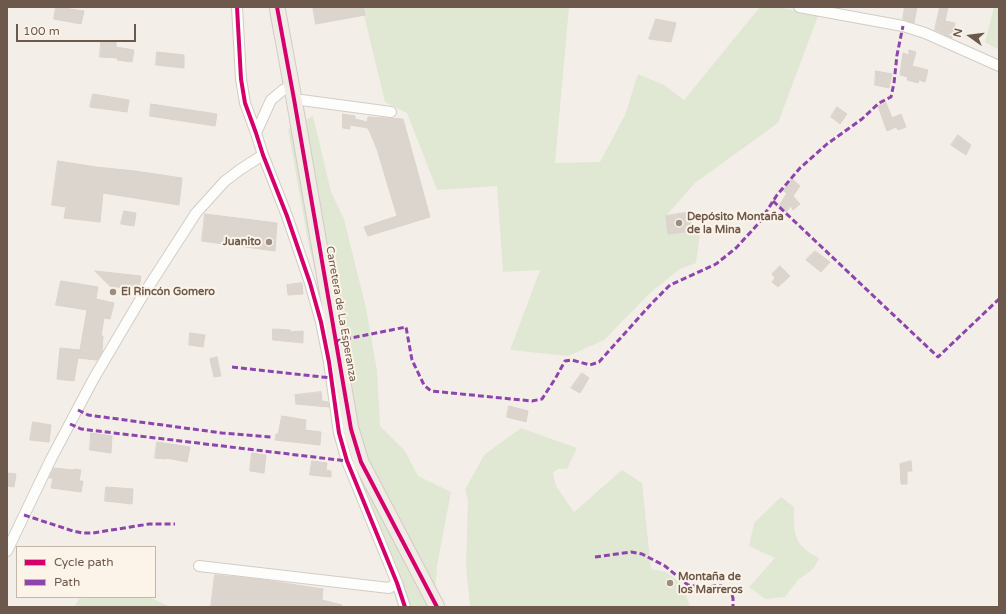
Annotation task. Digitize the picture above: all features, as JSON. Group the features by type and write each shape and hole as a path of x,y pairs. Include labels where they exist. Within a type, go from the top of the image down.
{"main road":[{"name":"Carretera de La Esperanza","path":"277,7 353,435 361,462 437,607"}],"street":[{"path":"237,7 241,79 245,103 263,155 287,216 312,289 321,322 329,362 339,433 347,461 397,583 405,607"},
{"path":"805,8 903,26 925,33 999,66"},
{"path":"256,133 271,100 283,90 391,112"},
{"path":"7,551 51,459 94,378 140,300 196,213 225,181 240,169 263,155"},
{"path":"199,566 389,588 397,583"}],"green space":[{"path":"362,7 569,7 555,163 600,162 625,115 638,74 664,85 684,100 760,7 778,7 818,16 778,123 695,183 666,216 668,234 692,231 700,233 696,263 680,269 650,293 604,340 568,356 510,350 540,270 503,272 497,186 437,190 407,113 385,102"},
{"path":"994,7 999,7 999,50 985,42"},
{"path":"313,116 331,192 344,219 366,308 377,370 380,426 405,451 418,476 451,492 437,566 434,607 405,607 375,514 356,468 326,314 309,247 288,129"},
{"path":"521,428 577,448 567,469 558,469 553,473 556,486 574,512 622,470 642,483 651,569 666,572 682,584 690,607 470,607 466,565 468,500 465,490 484,455"},
{"path":"781,497 794,507 794,528 799,543 806,550 819,558 814,568 798,580 785,597 765,599 749,587 775,558 749,546 754,523"},
{"path":"151,598 171,607 74,607 79,599"}],"building":[{"path":"56,7 84,11 81,24 54,19"},
{"path":"313,7 363,7 365,15 316,24"},
{"path":"905,7 917,7 914,23 903,19"},
{"path":"940,7 948,7 945,21 955,23 952,38 935,30"},
{"path":"656,19 676,23 671,42 649,39"},
{"path":"101,41 116,42 116,47 134,50 132,62 117,60 118,58 100,57"},
{"path":"909,50 916,52 912,66 928,70 925,82 919,80 918,83 907,80 908,77 900,75 903,53 909,55"},
{"path":"157,52 184,55 184,68 156,65"},
{"path":"876,71 892,74 889,88 875,85"},
{"path":"93,94 129,100 127,112 90,107"},
{"path":"886,103 892,118 901,114 906,127 898,130 896,127 887,131 878,106"},
{"path":"151,104 217,114 215,126 150,116"},
{"path":"837,107 847,114 840,124 831,117"},
{"path":"343,114 355,116 355,119 367,122 368,117 403,119 430,217 368,236 364,227 397,216 377,149 368,128 350,125 350,129 343,128"},
{"path":"958,135 971,145 966,155 951,145"},
{"path":"58,161 182,178 179,205 103,193 100,222 64,218 66,207 52,205"},
{"path":"792,179 800,186 793,196 800,204 793,210 791,206 786,212 779,206 787,193 783,191"},
{"path":"124,211 136,213 134,226 121,224"},
{"name":"Depósito Montaña de la Mina","path":"690,212 692,231 668,234 666,216"},
{"path":"205,214 277,223 275,251 202,241"},
{"path":"815,251 830,262 821,272 806,260"},
{"path":"780,266 790,276 778,287 772,282 775,278 772,274"},
{"path":"95,271 141,276 139,290 110,286"},
{"path":"61,281 98,287 96,299 114,303 110,319 104,318 101,336 103,336 103,351 97,360 78,358 74,381 57,379 60,348 80,350 87,310 56,305"},
{"path":"302,283 303,294 288,295 287,285"},
{"path":"273,329 290,330 290,332 303,331 303,343 273,340"},
{"path":"190,333 205,335 203,347 189,345"},
{"path":"217,357 221,376 214,377 210,359"},
{"path":"582,373 589,378 580,393 571,388"},
{"path":"321,392 322,401 328,402 329,407 296,404 295,395"},
{"path":"509,406 528,411 526,422 507,417"},
{"path":"282,416 306,420 305,430 321,432 320,445 275,440"},
{"path":"33,422 51,425 49,442 30,440"},
{"path":"91,433 112,436 111,453 90,450"},
{"path":"157,442 190,447 187,462 167,458 155,458"},
{"path":"252,453 266,455 264,473 250,471"},
{"path":"312,461 327,463 326,470 331,471 331,477 310,475"},
{"path":"911,461 912,471 907,471 907,484 901,484 900,464"},
{"path":"54,468 81,470 79,481 83,481 81,492 51,488 53,478 49,478"},
{"path":"7,473 16,474 14,487 7,486"},
{"path":"106,487 133,489 132,504 105,501"},
{"path":"215,575 257,579 323,589 322,600 342,605 341,607 211,607"}],"marked path":[{"path":"336,341 406,327 412,360 424,385 431,391 532,401 542,399 565,361 572,360 590,365 599,362 670,285 716,264 736,248 759,223 777,195 800,168 827,144 862,119 879,103 891,97 903,26"},
{"path":"773,201 938,357 999,299"},
{"path":"232,367 331,378"},
{"path":"78,410 88,415 222,433 271,437"},
{"path":"70,424 81,429 347,461"},
{"path":"24,515 83,533 93,533 149,524 175,524"},
{"path":"595,557 631,552 642,554 665,566 688,585 706,588 718,585 730,589 733,598 733,607"}],"cycle path":[{"path":"237,7 241,79 245,103 310,283 321,322 329,362 339,433 347,461 397,583 405,607"},
{"path":"277,7 351,429 361,462 437,607"}],"place":[{"name":"Depósito Montaña de la Mina","path":"679,223"},
{"name":"Juanito","path":"269,242"},
{"name":"El Rincón Gomero","path":"113,292"},
{"name":"Montaña de los Marreros","path":"670,583"}]}
